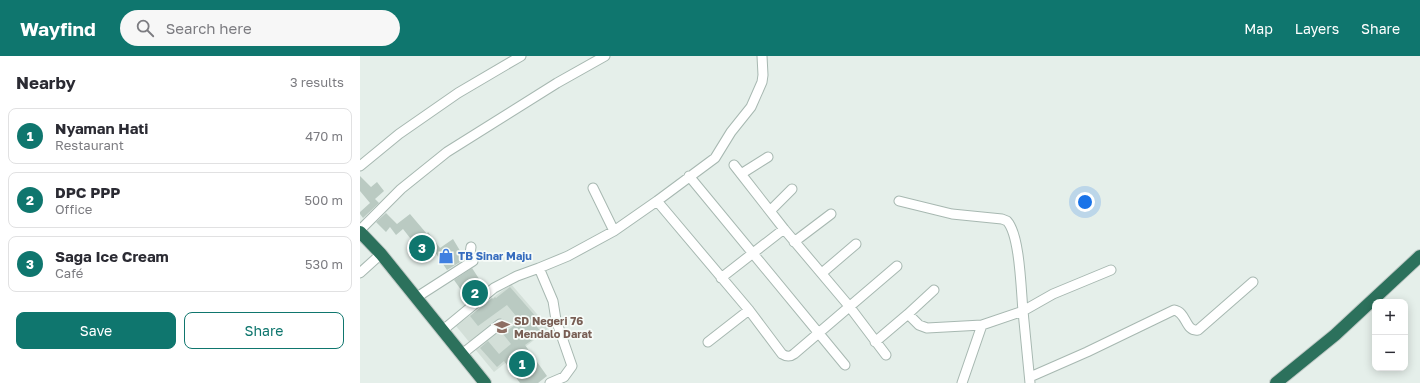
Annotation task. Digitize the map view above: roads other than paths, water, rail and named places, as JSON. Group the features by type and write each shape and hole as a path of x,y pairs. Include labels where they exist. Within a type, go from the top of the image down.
{"highway":[{"path":"360,231 381,254 485,383"},
{"path":"1276,383 1335,335 1420,256"}],"street":[{"path":"360,166 399,134 451,98 520,56"},
{"path":"360,231 401,189 447,152 557,83 605,56"},
{"path":"443,330 494,288 517,276 568,256 614,231 657,202 689,176 715,158 731,132 751,106 762,82 762,56"},
{"path":"741,174 768,157"},
{"path":"734,165 784,230 849,306 886,356"},
{"path":"689,176 844,365"},
{"path":"593,188 614,231"},
{"path":"770,211 792,189"},
{"path":"657,202 749,310 782,354 786,356 791,356 794,354 897,266"},
{"path":"899,202 952,214 1007,221 1011,225 1014,232 1020,271 1030,380 1174,310 1182,313 1191,329 1194,331 1198,330 1253,282"},
{"path":"794,242 831,214"},
{"path":"722,278 784,230"},
{"path":"822,273 856,244"},
{"path":"417,298 472,261 470,254 471,247"},
{"path":"360,273 381,254"},
{"path":"539,268 553,301 556,320 572,366 564,377 550,383"},
{"path":"908,314 919,325 928,328 982,325 1023,311 1053,294 1110,270"},
{"path":"876,342 934,290"},
{"path":"708,342 749,310"},
{"path":"462,354 500,324"},
{"path":"962,383 982,325"}],"place":[{"name":"Saga Ice Cream","path":"422,248"},
{"name":"TB Sinar Maju","path":"446,256"},
{"name":"DPC PPP","path":"475,293"},
{"name":"SD Negeri 76 Mendalo Darat","path":"502,327"},
{"name":"Nyaman Hati","path":"522,364"}]}
